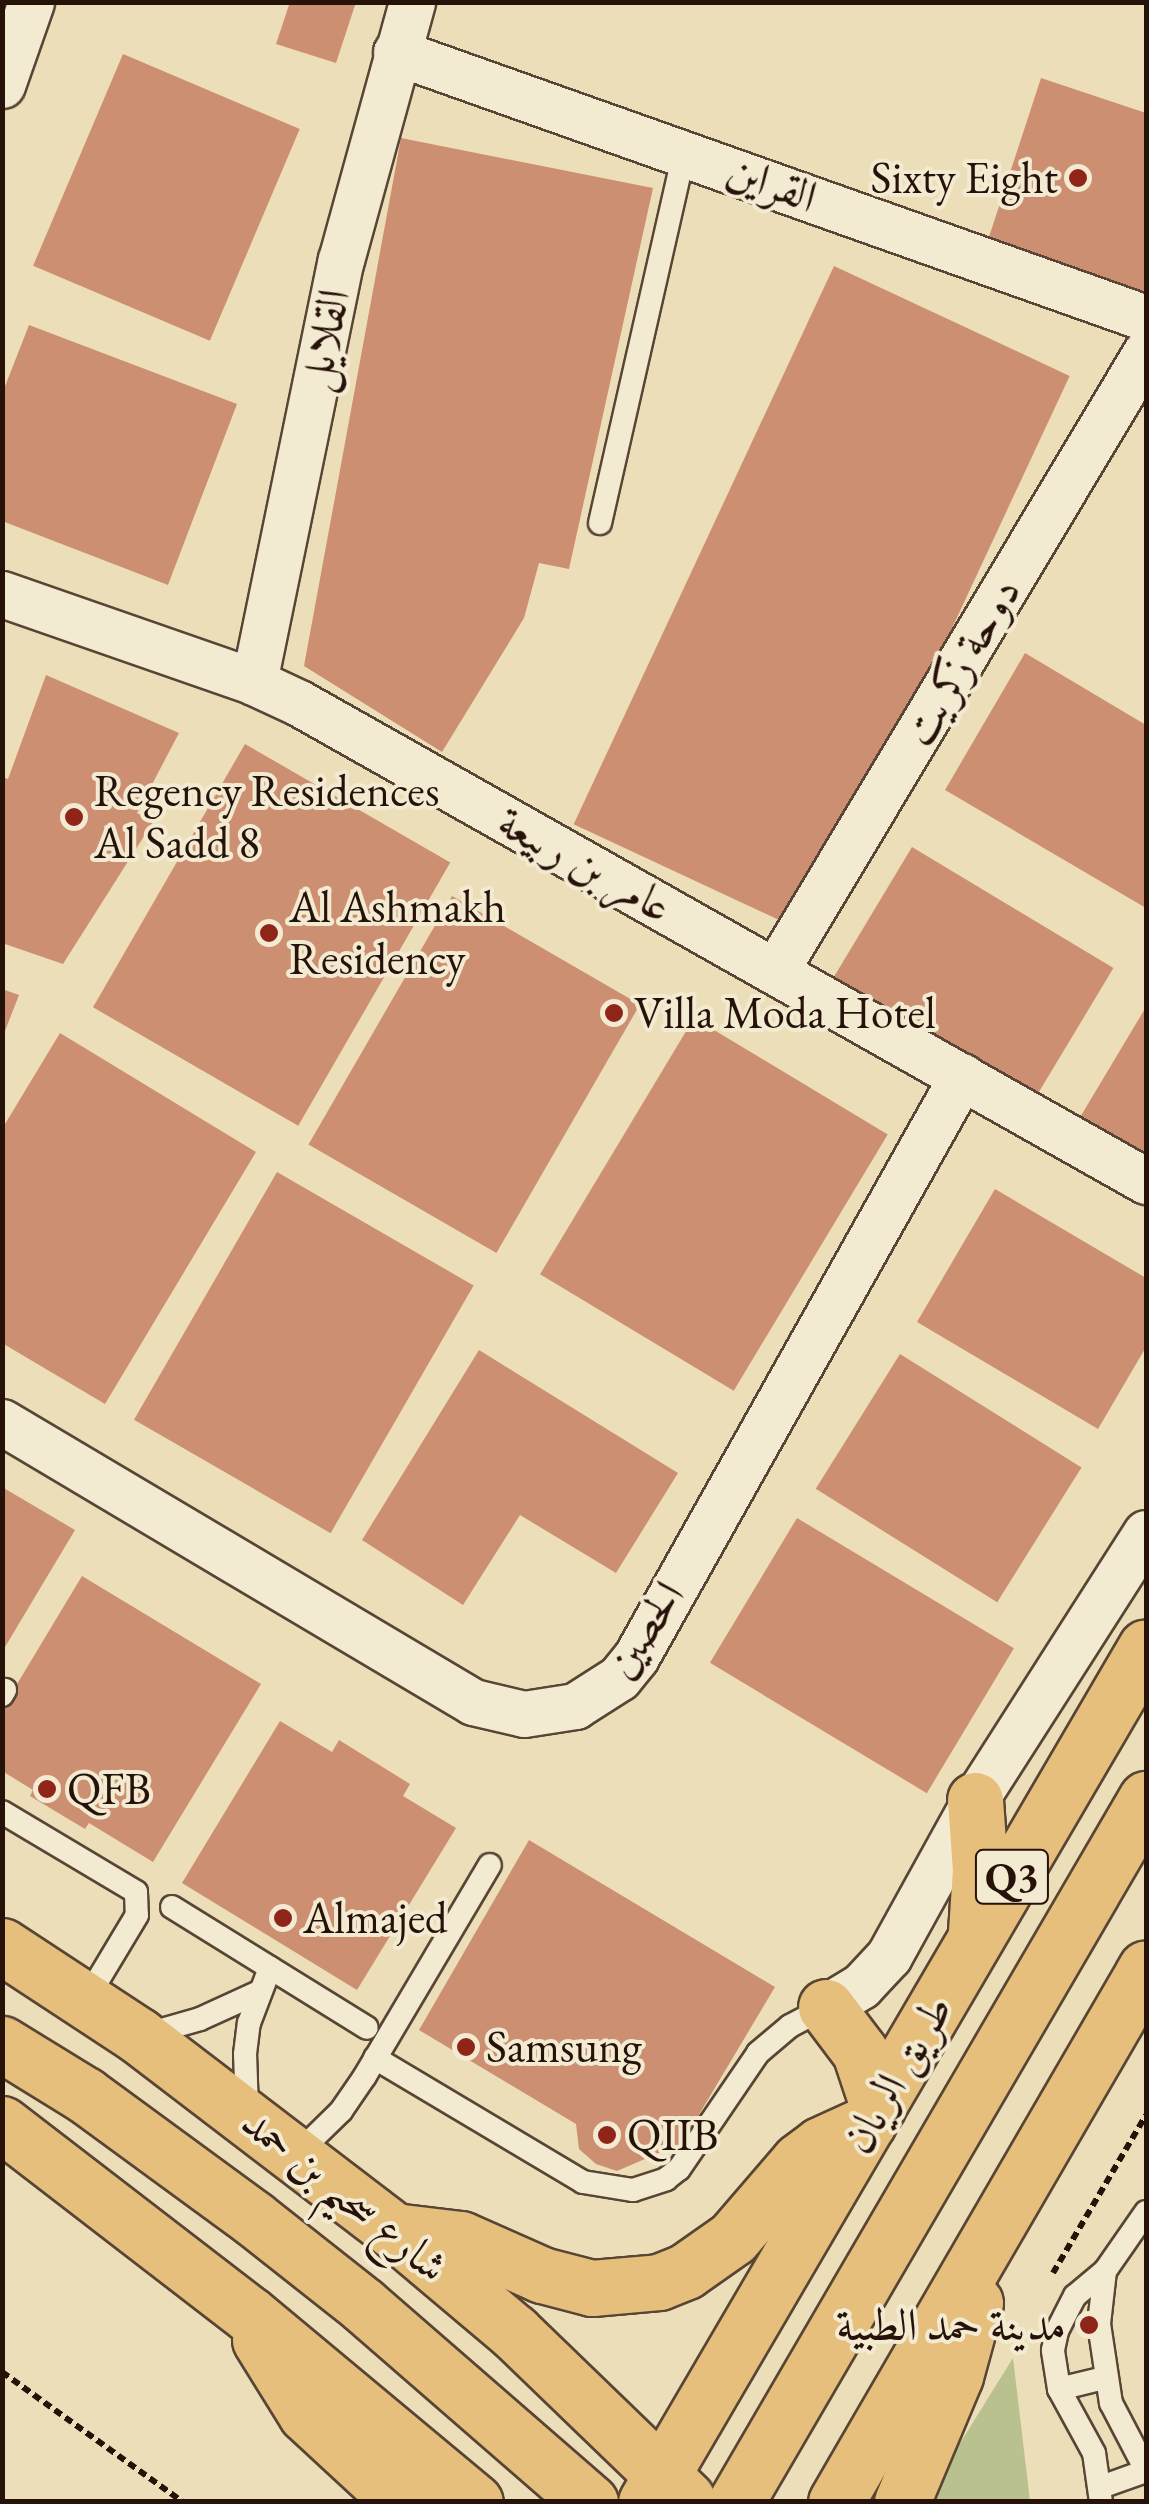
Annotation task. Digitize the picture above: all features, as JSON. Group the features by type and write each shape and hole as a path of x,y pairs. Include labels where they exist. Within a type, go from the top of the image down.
{"highway":[{"name":"طريق الريان","path":"666,2495 873,2115 1146,1646"},
{"path":"975,1800 980,1870 976,1940"},
{"path":"736,2502 1146,1800"},
{"name":"شارع سحيم بن حمد","path":"2,1946 139,2036 394,2230 514,2332 666,2495"},
{"path":"836,2502 1141,1986"},
{"path":"394,2230 461,2238 542,2275 592,2288 618,2289 660,2282 686,2271 733,2238 799,2161 873,2115 860,2052 826,2007"},
{"path":"2,2044 85,2094 265,2227 377,2316 590,2502"},
{"path":"2,2124 249,2314 475,2502"},
{"path":"902,2502 965,2345 983,2249"},
{"path":"249,2314 264,2350 306,2414 401,2502"}],"street":[{"path":"2,85 32,2"},
{"name":"القلايل","path":"254,682 341,260 412,2"},
{"name":"القراين","path":"396,52 1146,318"},
{"name":"دوحة زكريت","path":"776,970 1146,352"},
{"name":"عامر بن ربيعة","path":"2,594 254,682 776,970 1146,1181"},
{"name":"الحصين","path":"2,1422 474,1702 524,1714 575,1706 609,1686 636,1657 962,1076"},
{"name":"طريق الريان","path":"826,2007 861,1986 889,1956 975,1800 1146,1533"}],"lane":[{"path":"600,523 684,152"},
{"path":"2,1812 136,1892 137,1915 86,2000"},
{"path":"297,2154 341,2110 490,1865"},
{"path":"172,1907 367,2028"},
{"path":"247,2115 245,2054 258,1993 270,1968"},
{"path":"139,2036 200,2019 258,1993"},
{"path":"375,2058 583,2182 633,2190 666,2179 680,2168 758,2053 790,2026 826,2007"},
{"path":"1105,2271 1099,2324 1104,2378 1121,2427 1146,2470 1101,2494 1087,2437 1058,2389 1054,2370 1057,2330 1075,2296 1105,2271 1146,2212"},
{"path":"1058,2389 1104,2378"}],"path":[{"path":"2,2372 183,2502"}],"green space":[{"path":"1013,2358 1030,2501 934,2502 944,2469"}],"building":[{"path":"290,2 356,2 336,63 276,44"},
{"path":"123,54 300,129 210,341 33,266"},
{"name":"Sixty Eight","path":"1041,78 1146,113 1146,295 987,243"},
{"path":"401,138 653,188 569,569 539,563 524,618 442,752 304,666"},
{"path":"834,266 1070,376 809,934 574,824"},
{"path":"29,325 237,404 168,585 2,521 2,394"},
{"path":"1025,653 1146,725 1146,908 945,790"},
{"name":"Regency Residences Al Sadd 8","path":"46,675 179,733 137,813 153,822 63,964 2,943 2,777 8,779"},
{"name":"Al Ashmakh Residency","path":"245,744 450,862 298,1126 93,1007"},
{"path":"912,847 1113,968 1029,1109 828,988"},
{"path":"452,896 640,1004 496,1253 309,1145"},
{"path":"2,989 19,995 3,1036 2,1036"},
{"path":"1146,1007 1146,1161 1079,1119"},
{"path":"694,1018 888,1134 734,1391 540,1274"},
{"path":"60,1033 256,1152 105,1404 2,1343 2,1129"},
{"path":"277,1172 474,1286 331,1533 134,1420"},
{"path":"995,1189 1146,1278 1146,1347 1098,1429 917,1322"},
{"path":"479,1350 678,1473 616,1573 520,1515 463,1605 362,1540"},
{"path":"900,1354 1081,1467 997,1602 816,1489"},
{"path":"2,1487 75,1530 2,1652"},
{"path":"797,1518 1014,1648 927,1793 710,1663"},
{"path":"82,1576 261,1684 153,1862 89,1823 85,1829 30,1796 33,1790 2,1771 2,1709"},
{"path":"280,1721 332,1752 339,1740 410,1784 403,1796 456,1828 357,1990 182,1883"},
{"path":"529,1840 775,1987 682,2143 617,2171 596,2164 579,2149 576,2124 419,2030"}],"place":[{"name":"Sixty Eight","path":"1078,178"},
{"name":"Regency Residences Al Sadd 8","path":"74,817"},
{"name":"Al Ashmakh Residency","path":"269,933"},
{"name":"Villa Moda Hotel","path":"614,1013"},
{"name":"QFB","path":"47,1789"},
{"name":"Almajed","path":"283,1918"},
{"name":"Samsung","path":"466,2047"},
{"name":"QIIB","path":"607,2135"},
{"name":"مدينة حمد الطبية","path":"1089,2325"}]}
